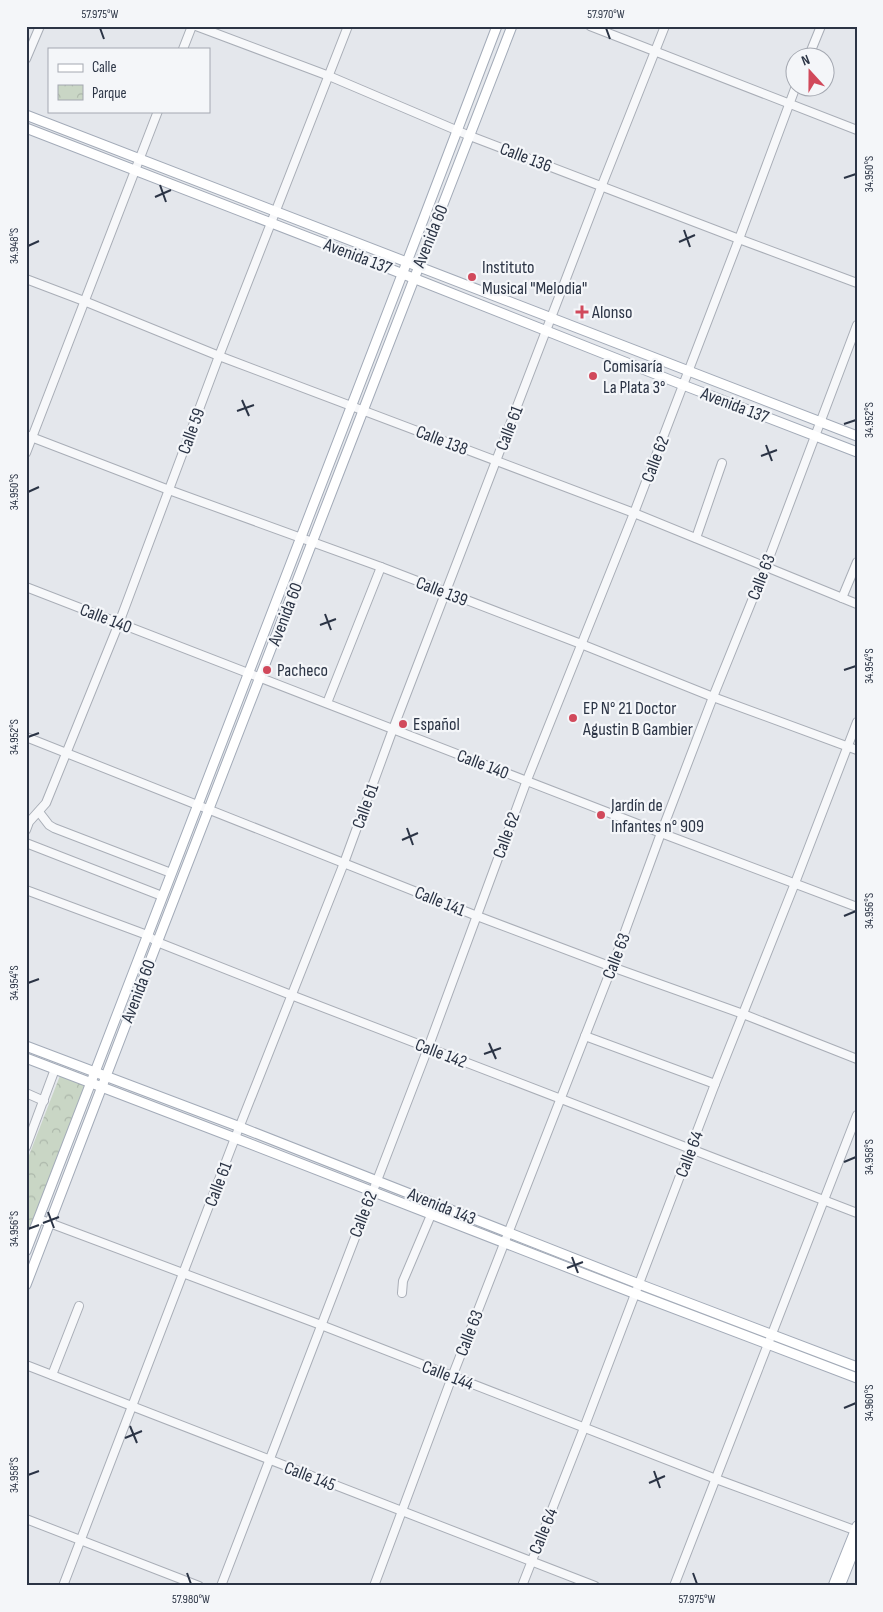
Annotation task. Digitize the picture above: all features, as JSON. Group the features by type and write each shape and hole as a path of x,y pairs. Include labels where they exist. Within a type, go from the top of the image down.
{"main road":[{"name":"Avenida 60","path":"26,1251 408,262 496,26"},
{"name":"Avenida 60","path":"26,1285 512,26"},
{"name":"Avenida 137","path":"26,115 857,436"},
{"name":"Avenida 137","path":"26,128 857,452"},
{"name":"Avenida 143","path":"26,1046 377,1180 639,1284 857,1378"},
{"name":"Avenida 143","path":"26,1058 636,1294 770,1340 857,1367"},
{"path":"833,1586 856,1529"},
{"path":"840,1586 857,1543"}],"street":[{"path":"26,59 40,26"},
{"path":"183,48 192,26"},
{"name":"Calle 136","path":"196,26 329,76 470,136 857,283"},
{"name":"Calle 59","path":"26,830 28,821 46,803 68,752 119,623 270,223 348,26"},
{"path":"590,26 857,130"},
{"name":"Calle 61","path":"63,1586 235,1138 344,863 393,729 665,26"},
{"path":"812,48 821,26"},
{"name":"Calle 62","path":"221,1586 428,1048 527,780 634,514 739,239 790,98"},
{"path":"26,453 29,436 158,112"},
{"name":"Calle 138","path":"26,279 219,356 696,538 857,604"},
{"name":"Calle 63","path":"374,1586 452,1377 612,967 661,833 766,566 857,325"},
{"name":"Calle 139","path":"29,436 169,490 381,567 713,697 857,750"},
{"path":"696,538 722,463"},
{"path":"842,598 857,562"},
{"path":"327,703 381,567"},
{"name":"Calle 140","path":"26,587 857,907"},
{"name":"Calle 64","path":"522,1586 692,1149 715,1084 857,722"},
{"name":"Calle 141","path":"26,737 68,752 197,806 477,916 857,1058"},
{"path":"39,812 49,825 54,828 171,873"},
{"path":"26,843 162,896"},
{"name":"Calle 142","path":"26,890 147,935 157,942 291,995 857,1213"},
{"path":"585,1036 715,1084"},
{"path":"26,1147 55,1069"},
{"path":"26,1093 44,1101"},
{"path":"674,1586 857,1115"},
{"path":"402,1294 403,1281 431,1215"},
{"name":"Calle 144","path":"39,1219 184,1272 716,1479 856,1529"},
{"path":"52,1375 79,1306"},
{"name":"Calle 145","path":"26,1365 595,1586"},
{"path":"26,1519 198,1586"}],"green space":[{"path":"61,1073 90,1084 26,1250 26,1163"}],"place":[{"name":"Instituto Musical \"Melodia\"","path":"472,277"},
{"name":"Alonso","path":"582,312"},
{"name":"Comisaría La Plata 3°","path":"593,376"},
{"name":"Pacheco","path":"267,670"},
{"name":"EP N° 21 Doctor Agustin B Gambier","path":"573,718"},
{"name":"Español","path":"403,724"},
{"name":"Jardín de Infantes n° 909","path":"601,815"}]}
